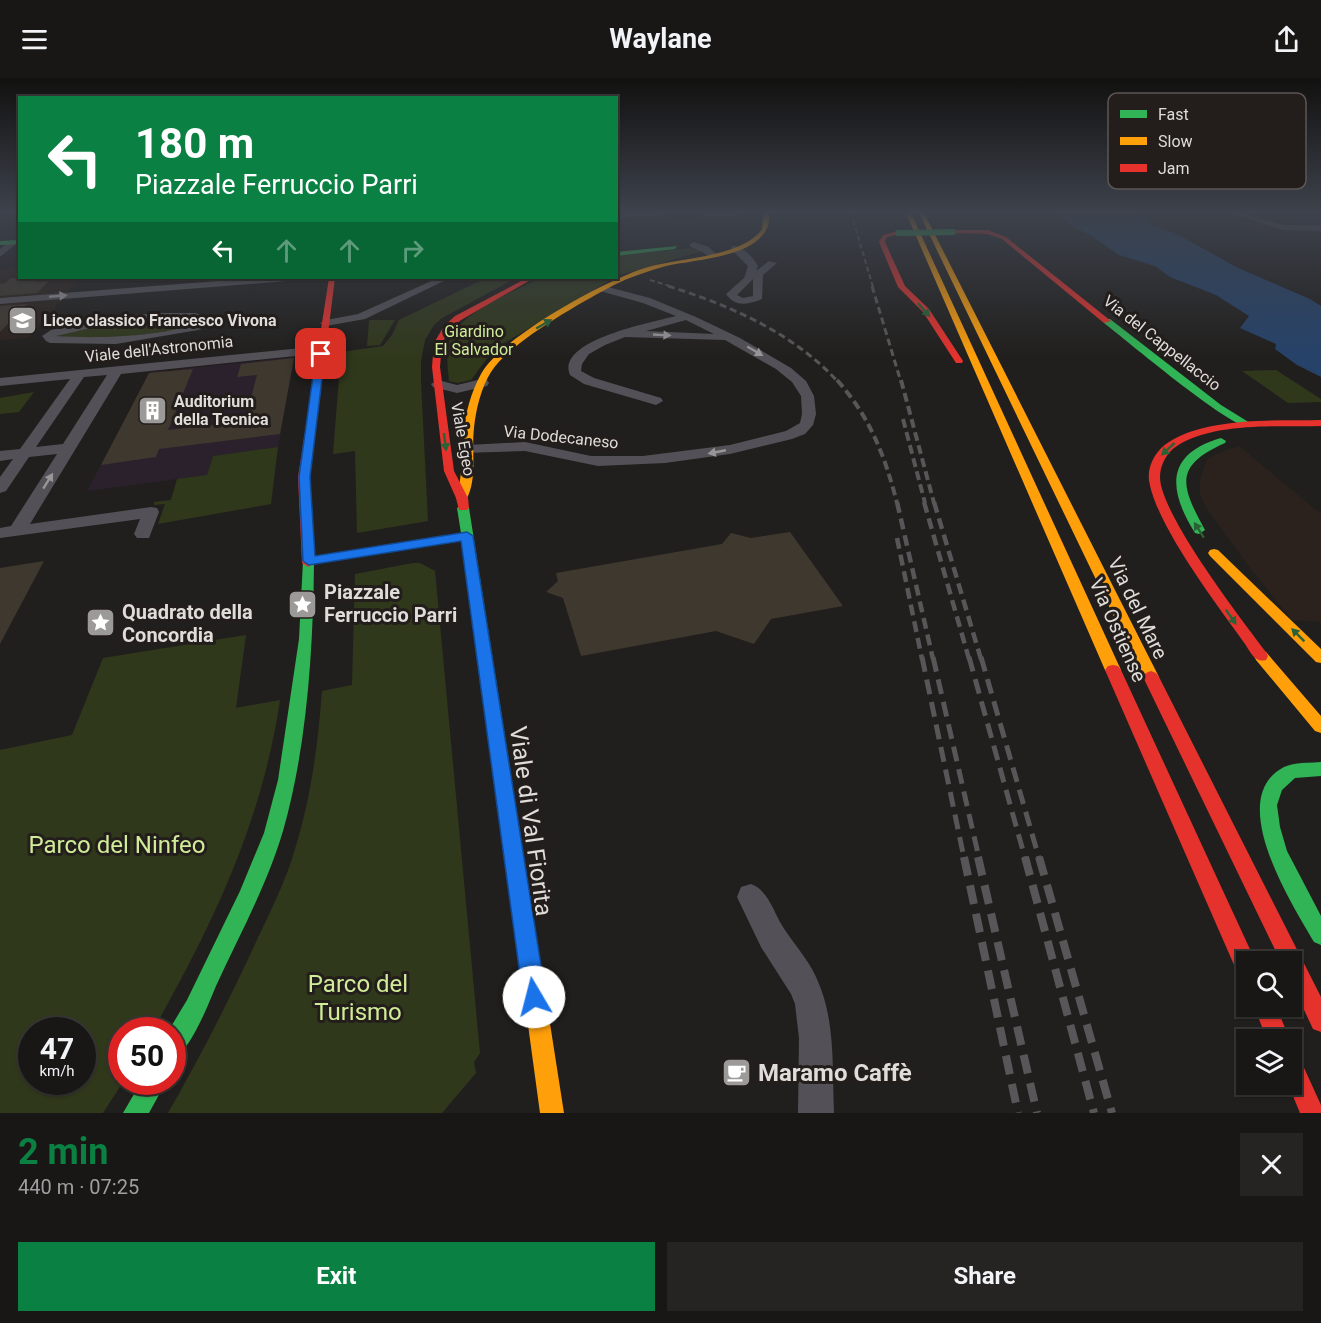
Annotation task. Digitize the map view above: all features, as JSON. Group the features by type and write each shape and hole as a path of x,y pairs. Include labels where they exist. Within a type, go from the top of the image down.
{"main road":[{"name":"Viale Egeo","path":"462,498 469,482 470,422 482,383 492,363 507,347 604,289 648,269 680,261"},
{"name":"Via del Cappellaccio","path":"890,261 904,290 929,316 978,388 996,406"},
{"name":"Via Ostiense","path":"930,261 1239,951"},
{"name":"Via del Mare","path":"945,261 1321,1021"},
{"name":"Via del Cappellaccio","path":"1033,261 1171,371 1246,425"},
{"path":"186,1021 238,919 269,842 287,780 306,639 309,561 304,477 332,279"},
{"name":"Viale Egeo","path":"467,536 462,498 449,471 438,384 437,349 442,335 450,324 463,314 529,279"},
{"path":"1251,609 1184,504 1179,489 1179,473 1185,462 1199,450 1237,437 1280,428 1321,423"},
{"path":"1321,430 1246,425 1187,436 1167,448 1159,457 1153,472 1156,495 1208,582 1263,661 1321,727"},
{"path":"309,561 467,536"},
{"name":"Viale di Val Fiorita","path":"467,536 552,1113"},
{"path":"1214,553 1321,658"},
{"path":"1321,769 1301,769 1281,778 1268,795 1266,813 1273,838 1287,871 1321,935"},
{"path":"1302,1090 1312,1113"},
{"path":"135,1113 146,1095"}],"street":[{"path":"751,261 753,266 748,279 732,294 737,300 748,301 758,297 758,274 772,263"},
{"path":"133,318 159,279"},
{"path":"0,301 274,279"},
{"name":"Viale dell'Astronomia","path":"0,382 99,372 114,355 323,341 361,317 443,279"},
{"name":"Via Dodecaneso","path":"468,450 510,446 541,449 590,460 676,458 740,447 797,432 806,426 810,418 808,399 800,382 781,367 685,317 634,296 604,289"},
{"path":"195,316 212,320 198,326 114,355 63,340 50,339 48,336 70,328 133,318 195,316"},
{"name":"Via Dodecaneso","path":"656,401 589,381 574,372 576,362 591,347 624,333 685,317"},
{"name":"Via Dodecaneso","path":"624,333 730,339"},
{"path":"9,532 68,448 114,355"},
{"path":"0,488 80,374"},
{"name":"Viale Egeo","path":"438,384 457,389 482,383"},
{"path":"0,456 68,448"},
{"path":"9,532 151,512 143,534"},
{"path":"751,897 808,994 814,1016 816,1113"}],"shaded area":[{"path":"18,268 18,279 79,279 66,293 0,298 0,269"},
{"name":"Liceo classico Francesco Vivona","path":"63,299 28,338 0,340 0,304"},
{"path":"294,357 278,447 213,456 207,475 87,491 150,372 166,370 164,375 171,375 173,370"},
{"path":"1239,446 1321,514 1321,622 1292,620 1207,509 1200,494 1200,480 1207,460 1216,454"}],"green space":[{"path":"618,261 667,261 618,276"},
{"path":"484,279 514,279 442,318 434,325 425,340 421,361 421,382 428,521 357,533 355,451 333,454 341,352 383,346 392,335 399,320"},
{"name":"Giardino El Salvador","path":"538,279 612,279 494,349 471,380 457,383 449,381 448,350 455,330 489,304"},
{"path":"157,318 203,321 191,326 153,334 107,338 68,338 56,335 108,323"},
{"path":"369,320 395,320 380,345 367,346"},
{"path":"1276,370 1321,399 1321,402 1288,403 1242,371"},
{"path":"34,392 19,412 0,414 0,398"},
{"path":"278,447 271,504 158,524 165,504 154,505 154,502 171,500 177,479 207,475 213,456"},
{"name":"Parco del Turismo","path":"413,563 420,563 435,571 480,1053 474,1062 476,1073 442,1113 168,1113 178,1095 186,1095 186,1081 235,986 291,861 310,791 322,691 352,685 355,574"},
{"name":"Parco del Ninfeo","path":"246,635 236,708 280,700 272,745 248,830 215,911 175,990 160,1017 108,1017 108,1095 115,1095 103,1113 0,1113 0,750 72,735 103,658"}],"water":[{"path":"1140,261 1226,261 1321,306 1321,377 1297,365 1275,349 1276,344 1240,328 1249,316 1216,295 1170,277 1155,266"}],"building":[{"path":"11,278 40,279 37,282 49,281 37,293 0,296 0,284"},
{"path":"27,304 0,332 0,306"},
{"name":"Auditorium della Tecnica","path":"294,358 280,434 159,449 156,457 101,465 149,373 193,369 168,430 245,421 257,375 237,377 241,364"},
{"path":"790,532 843,606 771,619 754,644 716,631 581,656 563,598 546,592 558,581 556,573 722,544 731,533 751,538"},
{"path":"44,561 0,644 0,568"}],"railway":[{"path":"865,261 873,287"},
{"path":"650,280 673,287"},
{"path":"668,286 714,302 781,335 821,365 838,382"},
{"path":"872,286 901,382"},
{"path":"837,380 859,408 875,438 897,503"},
{"path":"901,380 934,503"},
{"path":"903,419 925,503"},
{"path":"897,502 933,659"},
{"path":"924,502 969,659"},
{"path":"934,502 981,659"},
{"path":"897,538 922,659"},
{"path":"922,657 964,858"},
{"path":"933,657 979,858"},
{"path":"969,657 1025,858"},
{"path":"981,657 1039,858"},
{"path":"964,857 1018,1113"},
{"path":"978,857 1037,1113"},
{"path":"1025,857 1094,1113"},
{"path":"1039,857 1112,1113"}],"traffic: fast":[{"path":"1107,321 1218,407 1246,425"},
{"path":"1199,530 1184,500 1180,476 1191,457 1221,441"},
{"path":"463,508 509,819"},
{"path":"309,561 467,536"},
{"path":"186,1024 248,895 273,833 287,780 306,639 308,563"},
{"path":"1321,769 1289,773 1274,786 1269,805 1270,827 1278,851 1288,876 1321,935"},
{"path":"135,1113 146,1095"}],"traffic: slow":[{"path":"462,498 465,489 468,435 473,404 486,372 495,360 534,330 621,279 682,261"},
{"path":"930,261 1113,670"},
{"path":"945,261 1151,677"},
{"path":"1214,553 1321,658"},
{"path":"1261,656 1321,727"},
{"path":"509,819 552,1113"}],"traffic: jam":[{"path":"891,261 902,287 926,311 959,361"},
{"path":"1033,261 1107,321"},
{"path":"308,563 304,477 332,279"},
{"path":"463,508 462,498 449,471 436,367 438,343 447,328 458,318 529,279"},
{"path":"1261,656 1182,541 1158,494 1154,478 1155,470 1160,456 1172,444 1189,436 1235,426 1321,423"},
{"path":"1113,670 1239,951"},
{"path":"1151,677 1321,1021"},
{"path":"1270,1017 1274,1029"},
{"path":"1302,1090 1312,1113"}],"place":[{"name":"Liceo classico Francesco Vivona","path":"22,320"},
{"name":"Auditorium della Tecnica","path":"153,410"},
{"name":"Piazzale Ferruccio Parri","path":"303,604"},
{"name":"Quadrato della Concordia","path":"101,623"},
{"name":"Maramo Caffè","path":"737,1073"}],"route":[{"path":"321,354 304,477 309,561 467,536 534,997"}]}
